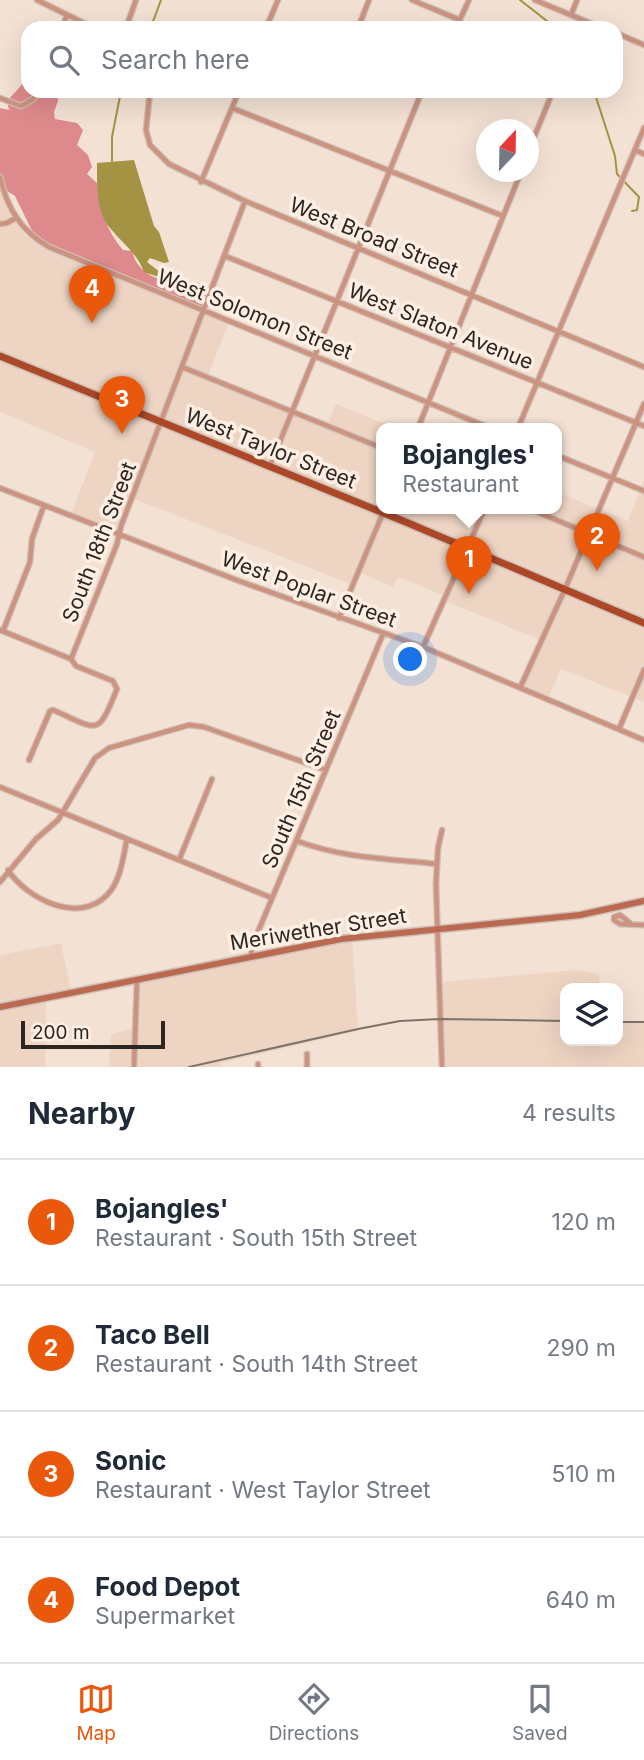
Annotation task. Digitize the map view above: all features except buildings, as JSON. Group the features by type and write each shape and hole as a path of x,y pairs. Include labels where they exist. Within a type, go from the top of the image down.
{"main road":[{"name":"West Taylor Street","path":"0,356 376,507"},
{"name":"West Taylor Street","path":"393,514 644,623"}],"street":[{"path":"37,0 79,21"},
{"path":"128,21 136,0"},
{"path":"269,21 278,0"},
{"path":"361,21 369,0"},
{"path":"412,0 460,20 469,0"},
{"path":"535,0 581,20"},
{"path":"571,15 577,0"},
{"path":"65,21 67,15"},
{"path":"623,36 644,44"},
{"path":"0,98 22,106 34,98"},
{"name":"West Broad Street","path":"149,98 146,130 150,145 169,164 201,182 644,367"},
{"path":"201,182 236,98"},
{"path":"270,466 419,98"},
{"path":"539,125 550,98"},
{"path":"232,108 503,216"},
{"path":"520,423 644,128"},
{"path":"635,150 644,154"},
{"name":"West Solomon Street","path":"0,177 6,201 16,218 36,239 49,247 478,423"},
{"path":"420,423 517,182"},
{"name":"South 18th Street","path":"71,659 245,201"},
{"path":"0,224 16,218"},
{"name":"West Slaton Avenue","path":"225,256 644,426"},
{"path":"182,368 376,446"},
{"path":"520,688 644,404"},
{"path":"562,457 644,491"},
{"name":"West Poplar Street","path":"0,488 338,618 423,647 644,740"},
{"path":"29,760 50,711 54,710 90,726 97,726 104,722 117,690 117,684 113,681 76,666 71,659 1,631 30,562 32,538 44,505"},
{"path":"338,618 382,514"},
{"path":"423,647 482,514"},
{"path":"542,514 644,557"},
{"name":"South 15th Street","path":"251,956 252,946 383,634"},
{"path":"619,729 644,670"},
{"path":"0,882 8,870 63,813 95,758 108,748 189,725 204,727 326,770"},
{"path":"179,860 212,779"},
{"path":"0,787 272,898"},
{"path":"442,830 438,864 442,1067"},
{"path":"8,870 26,891 42,900 77,908 93,905 107,896 115,884 127,839"},
{"path":"297,841 321,850 348,855 438,864"},
{"name":"Meriwether Street","path":"0,1007 341,939 580,915 644,901"},
{"path":"630,923 644,925"},
{"path":"134,1067 137,979"},
{"path":"307,1054 307,1067"}],"shaded area":[{"path":"21,86 21,98 58,98 55,119 77,123 83,130 77,145 88,155 92,167 87,174 97,183 100,202 112,235 123,250 132,251 137,263 150,275 169,282 194,282 205,286 211,292 203,311 36,239 15,196 2,188 0,181 0,108 9,110 7,101"},
{"path":"134,160 154,226 159,232 169,262 150,258 147,262 165,276 159,277 144,272 102,214 97,188 97,163"},
{"path":"0,181 9,212 26,235 57,253 229,322 208,376 327,425 336,404 383,423 376,423 376,514 562,514 562,494 628,521 644,480 644,702 561,669 548,698 522,686 541,640 442,600 443,595 398,577 393,587 358,572 353,585 132,498 117,534 71,515 95,452 0,412"},
{"path":"352,937 358,1031 221,1063 221,1067 109,1067 111,1034 137,1027 139,981"},
{"path":"61,943 71,991 46,997 45,1067 0,1067 0,955"},
{"path":"577,970 599,974 599,983 560,983 560,1046 623,1046 623,1022 644,1023 644,1067 443,1067 440,982"}],"waterway":[{"path":"153,21 161,0"},
{"path":"520,0 547,21"},
{"path":"112,161 112,137 120,98"},
{"path":"596,98 615,156 617,174 639,197 637,210 632,211"}],"railway":[{"path":"189,1067 400,1021 560,1021"},
{"path":"623,1022 644,1022"}],"place":[{"name":"Food Depot","path":"92,323"},
{"name":"Sonic","path":"122,434"},
{"name":"Taco Bell","path":"597,571"},
{"name":"Bojangles'","path":"469,594"}]}
